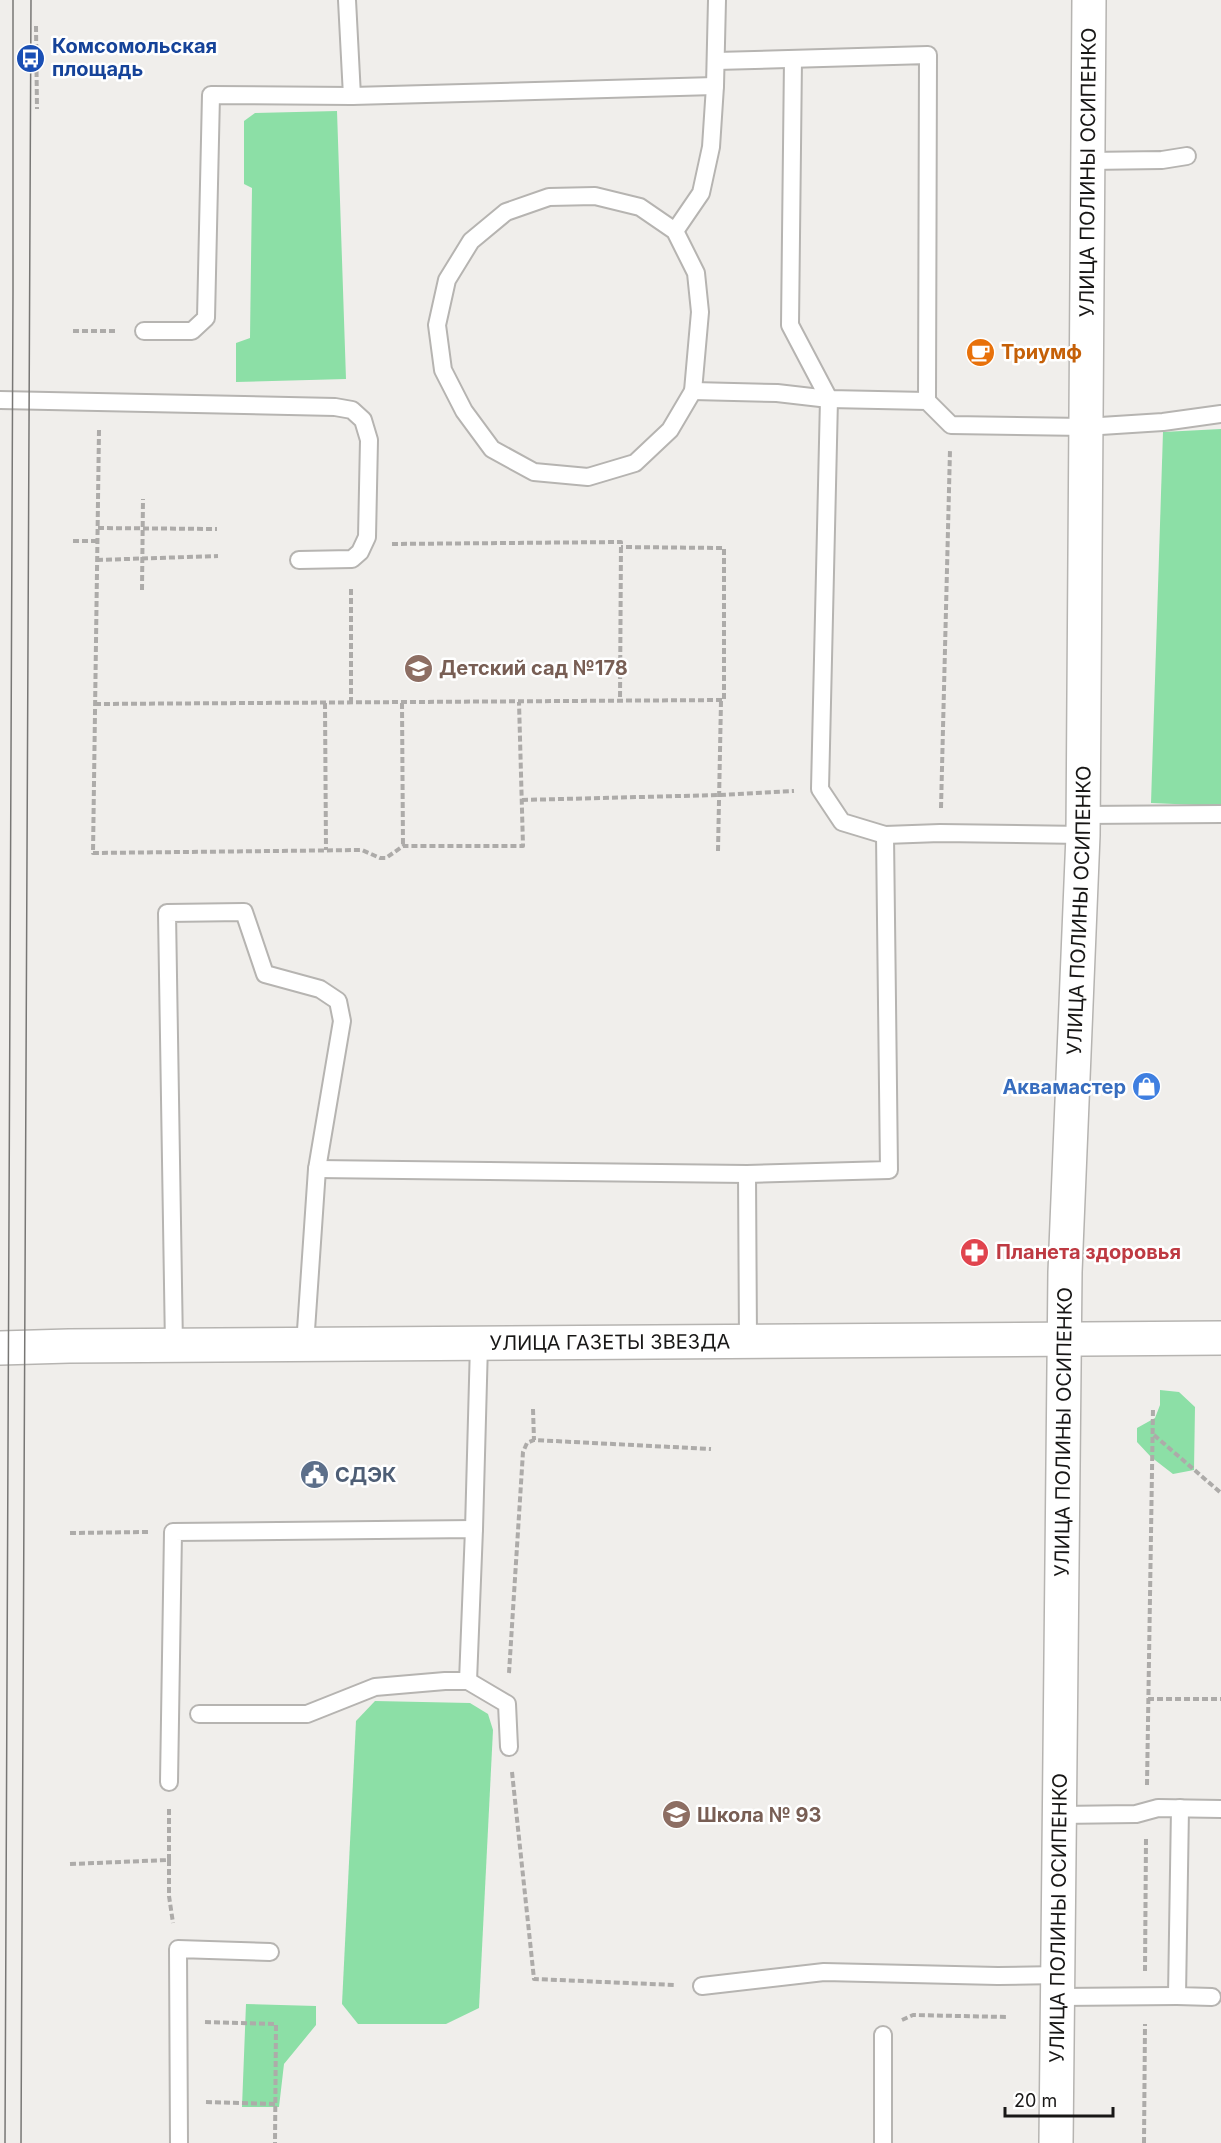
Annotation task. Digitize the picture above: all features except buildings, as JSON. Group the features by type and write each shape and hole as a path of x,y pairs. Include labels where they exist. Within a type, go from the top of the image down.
{"street":[{"name":"УЛИЦА ПОЛИНЫ ОСИПЕНКО","path":"1056,2143 1066,1249 1083,825 1089,0"},
{"name":"УЛИЦА ГАЗЕТЫ ЗВЕЗДА","path":"0,1348 1221,1338"}],"lane":[{"path":"347,0 352,96"},
{"path":"675,231 700,193 711,147 717,0"},
{"path":"716,61 928,55 927,401"},
{"path":"793,59 790,325 829,399 820,789 842,822 885,836 1083,825 1221,814"},
{"path":"144,331 192,331 206,318 211,95 352,96 715,86"},
{"path":"1088,161 1162,160 1187,156"},
{"path":"595,196 640,207 675,231 696,273 700,312 693,391 670,430 635,463 588,477 534,472 492,449 464,411 443,370 437,325 447,280 471,241 506,212 549,197 595,196"},
{"path":"693,391 777,393 829,399 927,401 951,425 1085,427 1163,422 1221,414"},
{"path":"0,400 335,407 352,410 363,420 369,440 367,537 360,552 352,559 299,560"},
{"path":"317,1169 747,1174 889,1170 885,836"},
{"path":"174,1346 167,913 244,912 265,974 320,989 338,1001 342,1021 317,1169 305,1345"},
{"path":"747,1174 748,1341"},
{"path":"468,1681 479,1344"},
{"path":"170,1782 173,1532 474,1529"},
{"path":"199,1714 306,1714 375,1687 468,1681 507,1704 509,1747"},
{"path":"1059,1815 1136,1814 1158,1808 1221,1809"},
{"path":"1178,1996 1180,1808"},
{"path":"179,2143 178,1949 270,1952"},
{"path":"702,1986 824,1972 998,1976 1145,1996 1212,1997"},
{"path":"883,2035 883,2143"}],"path":[{"path":"36,26 37,109"},
{"path":"74,331 144,331"},
{"path":"99,402 93,852 362,850 380,858 386,858 403,846 523,846 519,702"},
{"path":"940,833 951,425"},
{"path":"142,590 143,498"},
{"path":"98,528 218,529"},
{"path":"73,541 97,541"},
{"path":"364,544 621,542 620,701"},
{"path":"621,547 724,549 724,700 721,701 718,851"},
{"path":"97,560 218,556"},
{"path":"351,703 352,559"},
{"path":"95,704 721,701"},
{"path":"325,703 326,850"},
{"path":"402,703 403,846"},
{"path":"522,800 719,795 820,789"},
{"path":"1144,2143 1146,1811 1153,1408"},
{"path":"533,1409 534,1440"},
{"path":"1153,1434 1221,1493"},
{"path":"507,1704 523,1452 527,1443 534,1440 711,1449"},
{"path":"70,1533 173,1532"},
{"path":"1148,1699 1221,1699"},
{"path":"509,1747 534,1979 702,1986"},
{"path":"170,1782 168,1896 178,1949"},
{"path":"70,1864 169,1860"},
{"path":"883,2035 894,2022 914,2015 1008,2017"},
{"path":"178,2022 276,2024 275,2143"},
{"path":"178,2101 275,2104"}],"green space":[{"path":"337,111 346,379 236,382 236,343 250,338 252,188 244,184 244,121 255,113"},
{"path":"1221,429 1221,806 1151,803 1163,432"},
{"path":"1160,1390 1179,1392 1195,1407 1194,1470 1173,1474 1151,1457 1137,1442 1137,1428 1155,1418 1160,1405"},
{"path":"375,1701 470,1703 488,1714 493,1730 479,2008 446,2024 358,2024 342,2004 356,1721"},
{"path":"246,2004 316,2006 316,2025 284,2064 279,2107 242,2107"}],"tram line":[{"path":"5,2143 13,0"},
{"path":"21,2143 31,0"}],"place":[{"name":"Комсомольская площадь","path":"31,58"},
{"name":"Триумф","path":"980,352"},
{"name":"Детский сад №178","path":"418,668"},
{"name":"Аквамастер","path":"1147,1087"},
{"name":"Планета здоровья","path":"975,1252"},
{"name":"СДЭК","path":"314,1475"},
{"name":"Школа № 93","path":"676,1815"}]}
